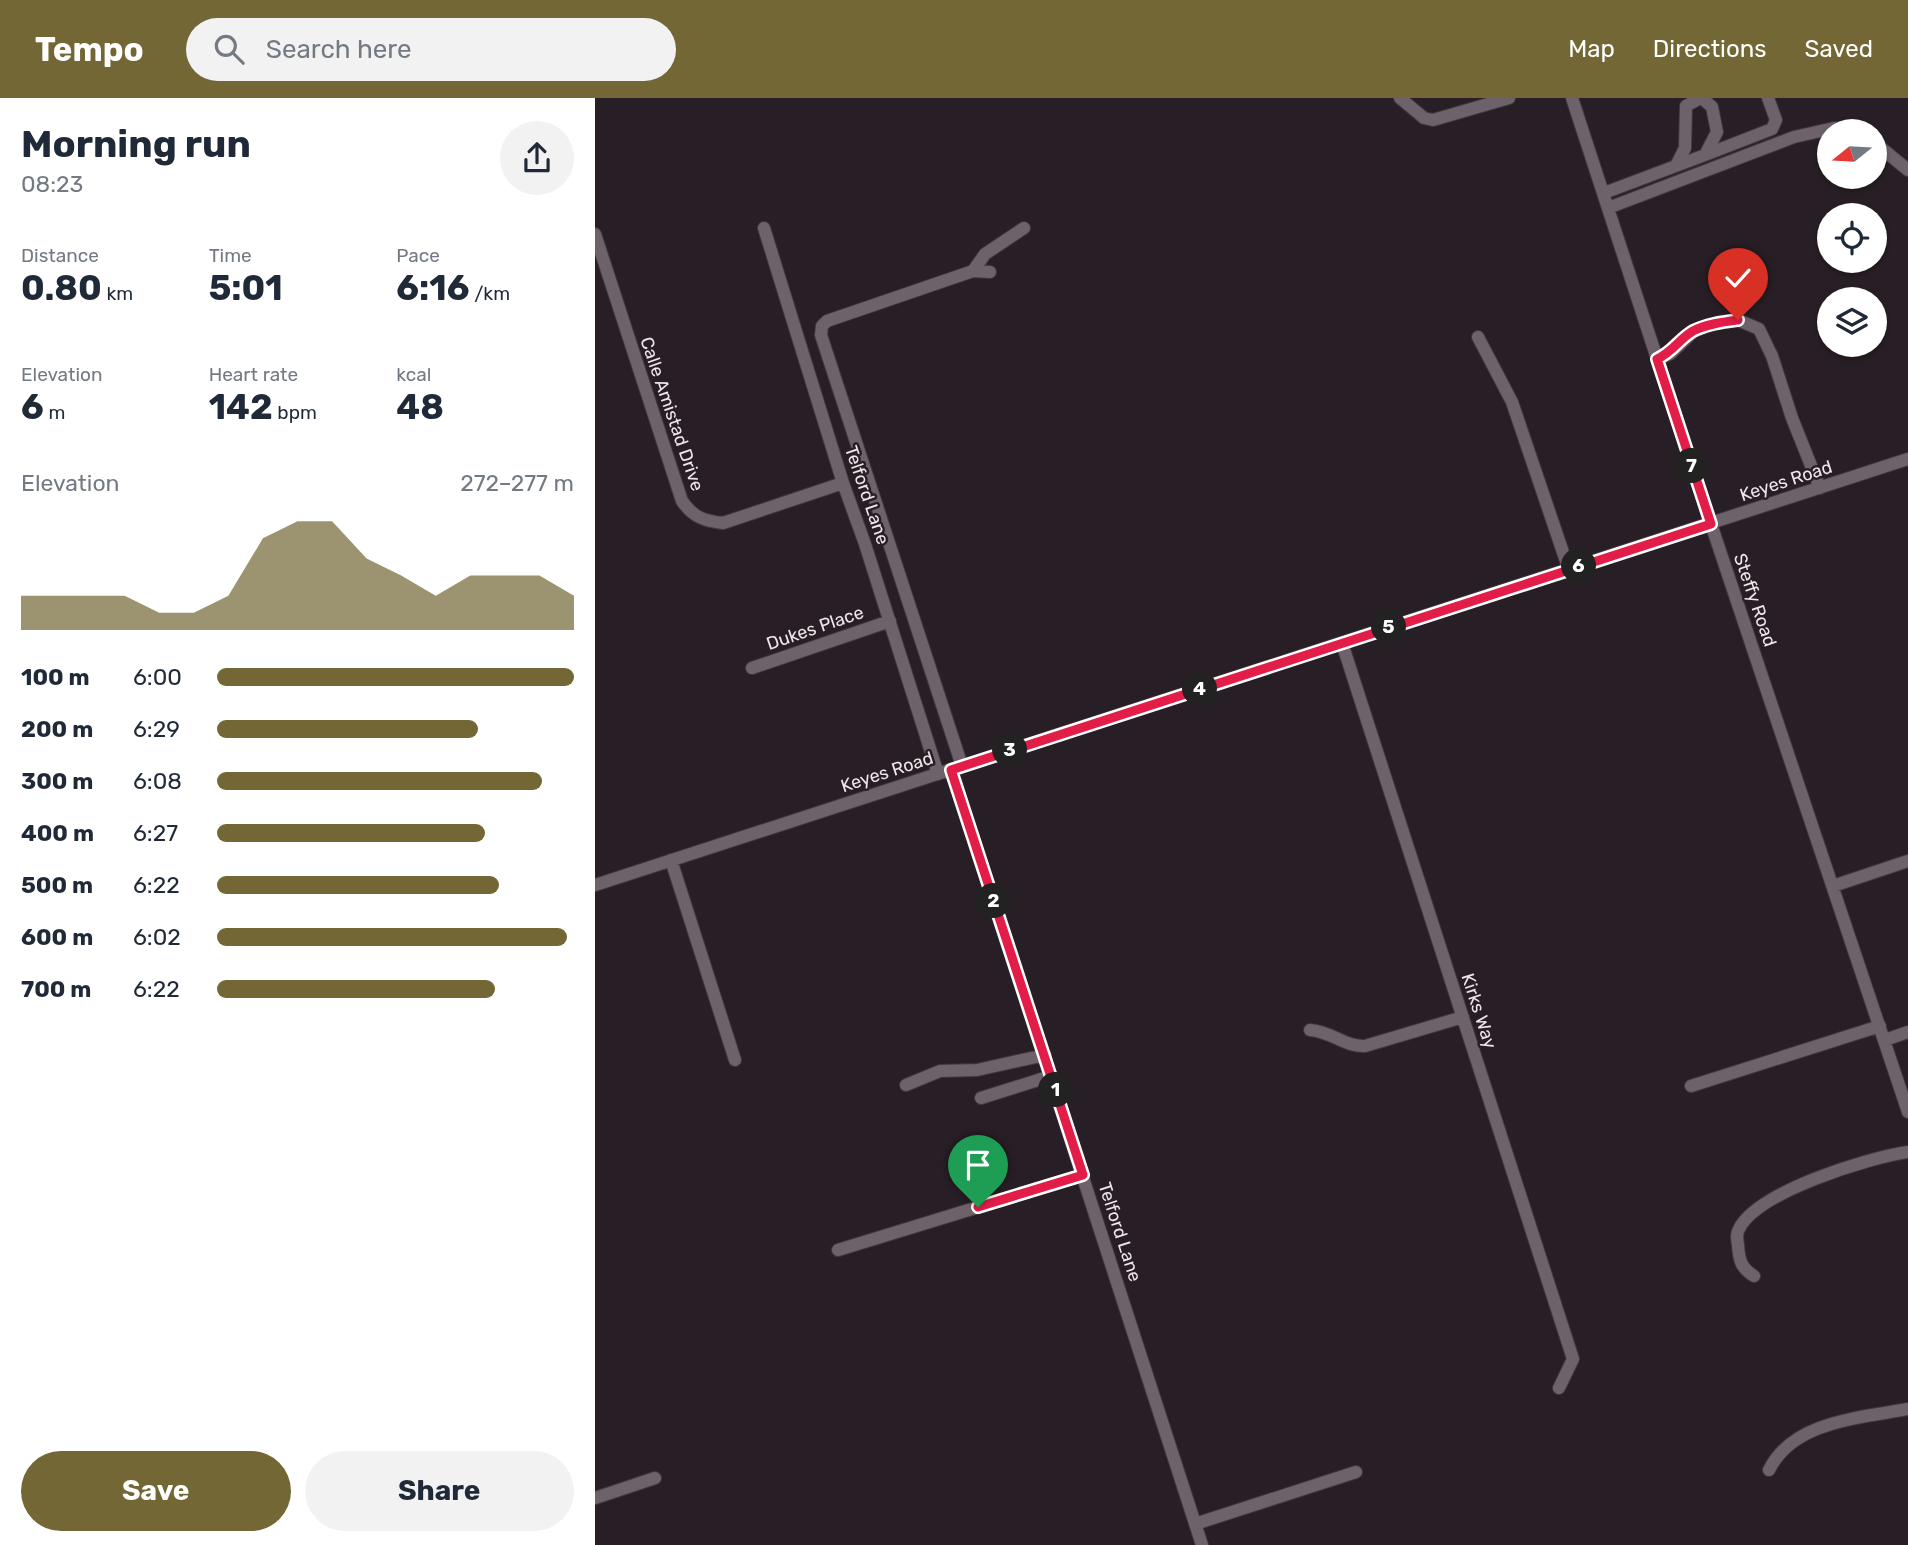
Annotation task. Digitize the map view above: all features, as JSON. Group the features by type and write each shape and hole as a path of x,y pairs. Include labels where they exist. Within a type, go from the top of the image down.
{"street":[{"path":"1400,98 1424,118 1433,120 1509,98"},
{"name":"Steffy Road","path":"1572,98 1908,1112"},
{"path":"1677,164 1685,148 1685,106 1701,98 1712,107 1717,132 1705,155"},
{"path":"1604,193 1772,129 1776,120 1768,98"},
{"path":"1608,208 1794,137 1817,132"},
{"path":"1887,153 1908,170"},
{"name":"Telford Lane","path":"764,228 843,484 865,544 938,774"},
{"path":"973,271 985,254 1024,228"},
{"name":"Calle Amistad Drive","path":"595,234 597,247 682,501 691,514 708,521 723,523 843,484"},
{"path":"973,271 990,272"},
{"name":"Telford Lane","path":"973,271 827,321 822,327 821,335 1045,1055 1202,1545"},
{"path":"1657,359 1670,354 1694,331 1716,323 1738,320 1759,329 1772,356 1792,418 1820,488"},
{"path":"1478,337 1512,402 1569,570"},
{"name":"Keyes Road","path":"595,885 1908,460"},
{"name":"Dukes Place","path":"752,668 890,621"},
{"name":"Kirks Way","path":"1342,643 1573,1359 1559,1388"},
{"path":"671,860 735,1060"},
{"path":"1833,886 1908,861"},
{"path":"1310,1030 1324,1031 1355,1046 1463,1017"},
{"path":"1691,1086 1880,1026"},
{"path":"1885,1040 1908,1032"},
{"path":"906,1085 940,1071 977,1070 1045,1055"},
{"path":"981,1098 1052,1076"},
{"path":"1754,1276 1745,1271 1739,1260 1738,1250 1737,1231 1750,1213 1793,1187 1908,1152"},
{"path":"838,1250 1083,1175"},
{"path":"1769,1470 1774,1459 1792,1441 1808,1433 1840,1422 1908,1409"},
{"path":"1195,1524 1356,1472"},
{"path":"595,1497 655,1478"}],"route":[{"path":"978,1207 1083,1175 951,770 1711,524 1657,359 1670,354 1694,331 1716,323 1738,320"}]}
